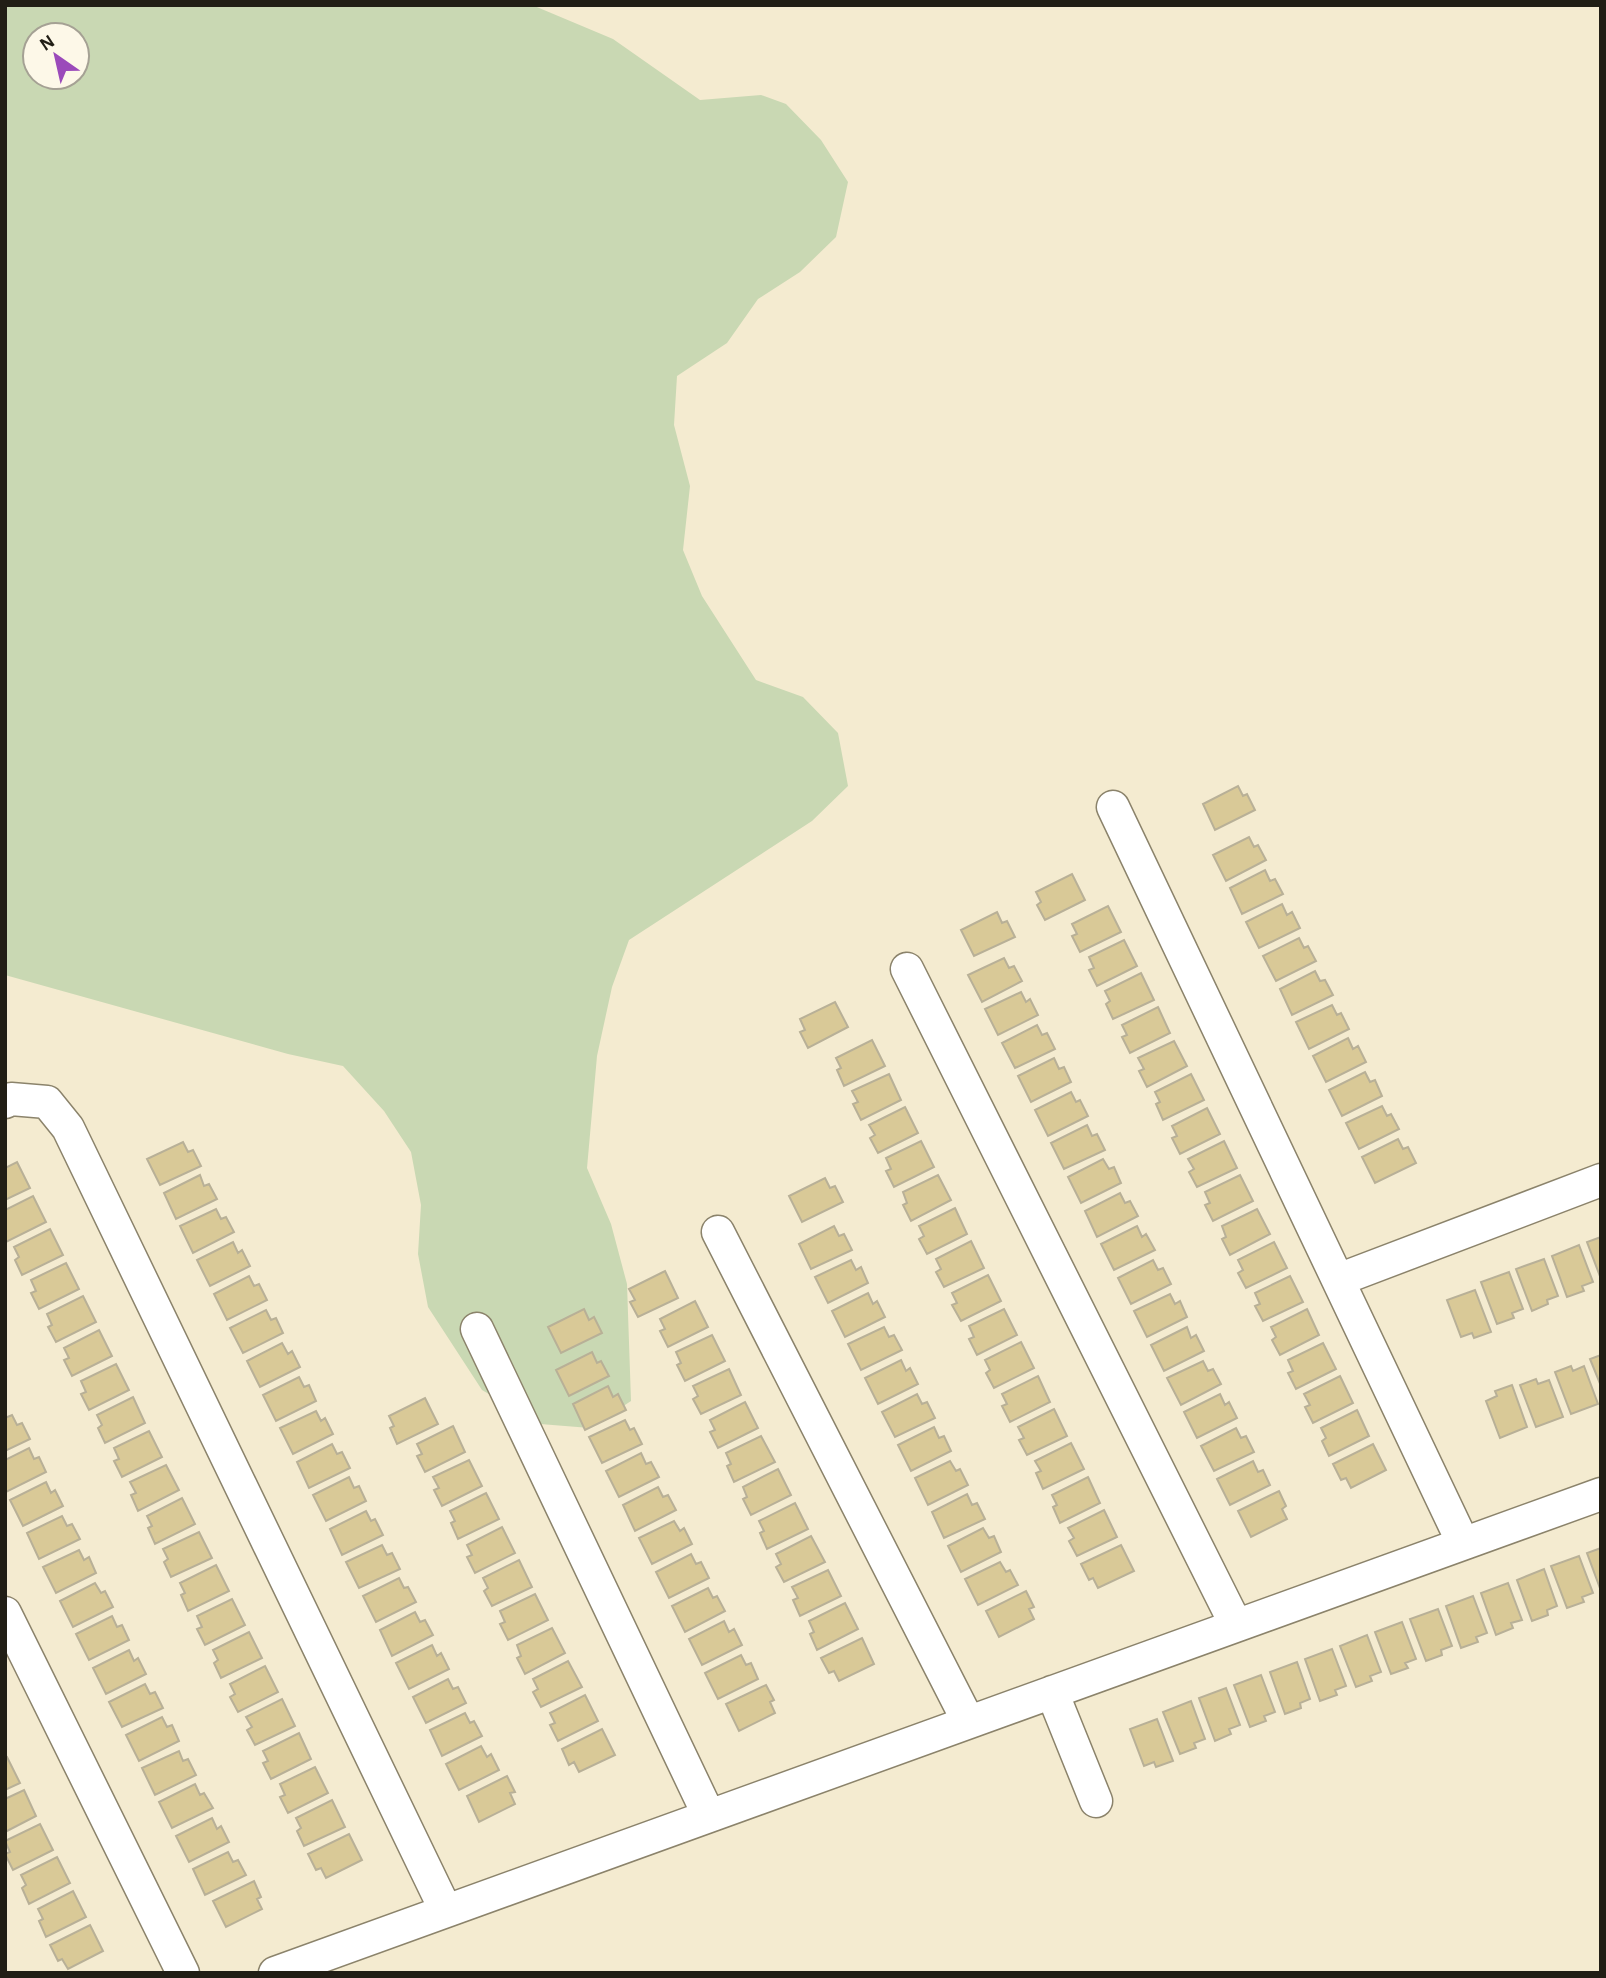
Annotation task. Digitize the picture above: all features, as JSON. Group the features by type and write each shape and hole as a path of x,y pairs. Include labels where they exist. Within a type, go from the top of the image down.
{"street":[{"path":"1113,807 1463,1543"},
{"path":"907,969 1236,1625"},
{"path":"5,1102 11,1099 47,1102 68,1128 446,1911"},
{"path":"1338,1280 1601,1181"},
{"path":"718,1232 968,1721"},
{"path":"477,1329 709,1816"},
{"path":"275,1973 1601,1494"},
{"path":"5,1614 183,1973"},
{"path":"1052,1692 1096,1801"}],"green space":[{"path":"5,5 532,5 613,39 700,100 761,95 786,104 821,140 848,182 836,237 800,272 758,299 727,343 677,376 674,425 690,486 683,550 702,596 756,680 803,697 838,733 848,786 812,821 629,940 612,987 597,1056 587,1168 611,1224 627,1284 631,1401 590,1428 540,1424 482,1390 428,1307 418,1254 421,1205 411,1152 384,1111 343,1066 288,1054 5,975"}],"building":[{"path":"1238,786 1243,796 1247,794 1255,810 1215,830 1203,804"},
{"path":"1249,837 1254,847 1258,845 1266,860 1226,881 1213,855"},
{"path":"1265,870 1270,881 1275,879 1283,894 1242,914 1230,888"},
{"path":"1072,874 1085,900 1045,920 1037,905 1041,902 1036,892"},
{"path":"1282,904 1287,915 1292,912 1300,928 1259,948 1246,922"},
{"path":"1108,906 1121,932 1080,952 1072,936 1077,934 1072,924"},
{"path":"997,912 1002,923 1007,921 1015,937 974,956 961,930"},
{"path":"1299,938 1304,948 1308,946 1316,961 1276,981 1263,956"},
{"path":"1124,940 1137,966 1097,986 1089,970 1094,968 1089,957"},
{"path":"1004,958 1009,968 1014,966 1022,981 982,1002 968,975"},
{"path":"1315,971 1320,981 1325,980 1333,995 1292,1015 1280,989"},
{"path":"1141,973 1154,1000 1113,1019 1106,1004 1110,1001 1105,991"},
{"path":"1021,992 1026,1002 1030,999 1038,1015 998,1035 985,1009"},
{"path":"835,1002 848,1027 808,1048 800,1032 805,1030 800,1019"},
{"path":"1332,1005 1337,1015 1341,1013 1349,1029 1309,1049 1296,1022"},
{"path":"1158,1007 1170,1033 1130,1053 1122,1037 1127,1035 1122,1025"},
{"path":"1037,1025 1042,1035 1047,1033 1055,1049 1015,1068 1002,1043"},
{"path":"1348,1038 1353,1049 1358,1046 1366,1062 1326,1082 1313,1056"},
{"path":"872,1040 885,1066 844,1086 837,1070 841,1068 836,1058"},
{"path":"1174,1041 1187,1066 1147,1087 1139,1071 1144,1069 1138,1058"},
{"path":"1054,1058 1059,1069 1064,1067 1071,1082 1031,1102 1018,1076"},
{"path":"1365,1072 1370,1082 1375,1080 1382,1096 1342,1116 1329,1090"},
{"path":"889,1074 901,1100 861,1120 853,1104 858,1102 852,1091"},
{"path":"1191,1074 1204,1100 1163,1120 1156,1104 1160,1102 1155,1092"},
{"path":"1071,1092 1076,1102 1080,1100 1088,1116 1048,1136 1035,1110"},
{"path":"1382,1106 1387,1116 1391,1114 1399,1129 1359,1149 1346,1123"},
{"path":"905,1107 918,1133 878,1153 870,1138 875,1135 869,1125"},
{"path":"1207,1108 1220,1134 1180,1154 1172,1138 1177,1136 1172,1126"},
{"path":"1087,1125 1092,1136 1097,1134 1105,1150 1064,1169 1051,1143"},
{"path":"1398,1139 1403,1149 1408,1147 1416,1163 1375,1183 1362,1157"},
{"path":"921,1141 934,1167 894,1187 886,1171 891,1169 886,1158"},
{"path":"1224,1141 1237,1168 1197,1187 1189,1172 1194,1169 1188,1159"},
{"path":"183,1142 188,1152 193,1150 201,1166 160,1185 147,1159"},
{"path":"1103,1159 1109,1169 1114,1167 1121,1183 1081,1203 1068,1177"},
{"path":"17,1162 30,1188 5,1200 5,1168"},
{"path":"200,1175 204,1186 209,1184 217,1199 176,1219 164,1193"},
{"path":"938,1175 951,1200 911,1221 903,1205 907,1203 903,1192"},
{"path":"1240,1175 1253,1201 1213,1221 1205,1205 1210,1203 1205,1192"},
{"path":"825,1178 830,1188 835,1186 843,1202 802,1222 789,1196"},
{"path":"1120,1193 1125,1203 1130,1201 1138,1216 1097,1237 1085,1211"},
{"path":"33,1196 46,1222 6,1242 5,1210"},
{"path":"955,1208 967,1234 927,1254 919,1239 924,1236 919,1226"},
{"path":"216,1209 221,1219 226,1217 234,1232 193,1253 180,1226"},
{"path":"1257,1209 1270,1234 1230,1255 1222,1239 1226,1237 1222,1226"},
{"path":"834,1226 839,1236 844,1234 852,1250 811,1269 799,1244"},
{"path":"1137,1226 1142,1237 1146,1234 1155,1250 1114,1270 1101,1244"},
{"path":"50,1229 63,1255 22,1275 15,1260 19,1257 14,1247"},
{"path":"1601,1237 1601,1279 1587,1242"},
{"path":"971,1241 984,1268 944,1287 936,1272 941,1269 936,1259"},
{"path":"233,1242 238,1253 242,1250 250,1266 210,1286 197,1260"},
{"path":"1274,1242 1287,1268 1246,1288 1238,1273 1243,1270 1238,1260"},
{"path":"1579,1245 1593,1282 1582,1286 1584,1291 1567,1297 1552,1256"},
{"path":"1544,1259 1558,1296 1532,1311 1516,1269"},
{"path":"851,1260 856,1270 861,1267 868,1283 828,1303 815,1277"},
{"path":"1153,1260 1158,1270 1163,1268 1171,1284 1131,1304 1118,1278"},
{"path":"66,1263 79,1289 39,1309 31,1293 36,1291 31,1280"},
{"path":"665,1271 678,1298 638,1317 630,1302 635,1300 629,1289"},
{"path":"1509,1272 1523,1309 1512,1313 1514,1318 1497,1324 1481,1282"},
{"path":"988,1275 1001,1301 961,1321 952,1305 957,1303 952,1293"},
{"path":"249,1276 254,1286 259,1284 267,1300 227,1320 214,1294"},
{"path":"1290,1276 1303,1302 1263,1321 1255,1306 1260,1304 1255,1293"},
{"path":"1475,1290 1491,1332 1474,1338 1472,1333 1461,1337 1447,1300"},
{"path":"868,1293 873,1304 877,1301 885,1317 845,1337 832,1311"},
{"path":"1170,1294 1175,1304 1180,1301 1187,1317 1147,1337 1134,1311"},
{"path":"83,1296 96,1322 56,1342 48,1327 52,1325 47,1314"},
{"path":"695,1301 708,1327 668,1347 660,1331 665,1329 660,1319"},
{"path":"584,1309 589,1320 594,1317 602,1333 561,1353 548,1327"},
{"path":"1004,1309 1017,1335 977,1355 969,1339 974,1337 969,1326"},
{"path":"1307,1309 1319,1335 1280,1355 1272,1340 1276,1337 1271,1327"},
{"path":"266,1310 271,1320 276,1318 283,1333 243,1353 230,1328"},
{"path":"884,1327 889,1337 894,1335 902,1350 861,1370 848,1344"},
{"path":"1187,1327 1191,1338 1196,1335 1204,1351 1164,1371 1151,1345"},
{"path":"99,1330 112,1356 72,1376 64,1360 69,1358 64,1348"},
{"path":"712,1335 725,1361 685,1381 677,1365 681,1363 676,1352"},
{"path":"1021,1342 1034,1368 994,1388 986,1373 990,1370 985,1360"},
{"path":"282,1343 288,1354 292,1351 300,1367 260,1387 247,1361"},
{"path":"1323,1343 1336,1369 1296,1389 1288,1373 1293,1371 1288,1360"},
{"path":"592,1352 597,1363 601,1361 609,1376 569,1396 556,1370"},
{"path":"1601,1355 1601,1386 1590,1359"},
{"path":"901,1360 906,1371 910,1368 918,1384 878,1404 865,1378"},
{"path":"1203,1361 1208,1371 1213,1369 1221,1384 1181,1405 1167,1378"},
{"path":"116,1364 129,1390 89,1410 81,1394 86,1392 81,1381"},
{"path":"1571,1366 1573,1371 1584,1366 1598,1404 1571,1414 1555,1372"},
{"path":"729,1369 741,1395 701,1414 693,1399 698,1396 693,1386"},
{"path":"1038,1376 1050,1402 1010,1422 1002,1406 1007,1404 1002,1394"},
{"path":"1340,1376 1353,1403 1313,1423 1305,1407 1310,1405 1304,1394"},
{"path":"299,1377 304,1387 309,1385 316,1401 276,1421 263,1395"},
{"path":"1536,1379 1538,1384 1549,1380 1563,1417 1536,1427 1520,1385"},
{"path":"1512,1385 1527,1427 1500,1438 1486,1401 1497,1396 1495,1391"},
{"path":"608,1386 613,1397 618,1394 626,1410 585,1430 573,1404"},
{"path":"917,1394 922,1404 927,1402 935,1418 895,1437 882,1412"},
{"path":"1220,1394 1225,1405 1229,1402 1237,1418 1197,1438 1184,1412"},
{"path":"133,1397 145,1423 105,1443 98,1428 102,1425 97,1415"},
{"path":"425,1398 438,1424 397,1444 390,1428 394,1426 389,1416"},
{"path":"745,1402 758,1428 718,1448 710,1432 715,1430 710,1420"},
{"path":"1054,1409 1067,1436 1027,1455 1019,1440 1024,1438 1018,1427"},
{"path":"1357,1410 1369,1436 1329,1456 1322,1441 1326,1438 1321,1428"},
{"path":"316,1411 321,1421 325,1418 333,1434 293,1454 280,1428"},
{"path":"12,1415 17,1425 22,1423 30,1439 5,1451 5,1418"},
{"path":"625,1420 630,1430 634,1428 642,1444 602,1463 589,1437"},
{"path":"453,1426 465,1452 425,1472 417,1456 422,1454 417,1444"},
{"path":"934,1427 939,1438 944,1436 951,1451 911,1471 898,1445"},
{"path":"1236,1428 1241,1438 1246,1436 1254,1452 1214,1471 1201,1446"},
{"path":"149,1431 162,1457 122,1477 114,1461 119,1459 114,1448"},
{"path":"761,1436 775,1462 734,1482 727,1466 731,1464 726,1453"},
{"path":"1071,1443 1084,1469 1043,1489 1036,1473 1041,1471 1035,1461"},
{"path":"332,1444 337,1454 342,1452 350,1468 309,1488 297,1462"},
{"path":"1373,1444 1386,1470 1351,1488 1346,1478 1341,1480 1333,1464"},
{"path":"29,1448 34,1459 39,1457 46,1472 6,1492 5,1460"},
{"path":"641,1453 646,1464 651,1462 659,1477 619,1497 606,1471"},
{"path":"469,1460 482,1486 442,1506 434,1490 439,1488 433,1477"},
{"path":"950,1461 956,1471 960,1469 968,1485 928,1505 915,1478"},
{"path":"1253,1461 1258,1472 1263,1470 1270,1485 1230,1505 1217,1479"},
{"path":"166,1465 179,1490 138,1511 131,1495 136,1493 130,1482"},
{"path":"778,1469 791,1495 751,1515 743,1499 747,1497 743,1487"},
{"path":"349,1477 354,1488 359,1486 366,1501 326,1521 313,1495"},
{"path":"1088,1477 1100,1503 1060,1523 1053,1507 1057,1505 1052,1495"},
{"path":"46,1482 51,1493 55,1490 63,1506 23,1526 10,1500"},
{"path":"658,1487 663,1497 668,1495 676,1510 635,1531 623,1505"},
{"path":"1279,1491 1286,1506 1282,1509 1287,1519 1251,1537 1238,1511"},
{"path":"486,1493 499,1519 458,1539 451,1523 455,1521 450,1511"},
{"path":"967,1494 972,1505 977,1503 985,1519 944,1538 932,1512"},
{"path":"182,1498 195,1524 155,1544 148,1528 152,1526 147,1516"},
{"path":"795,1503 808,1529 767,1549 760,1533 764,1531 759,1521"},
{"path":"1104,1510 1117,1537 1077,1556 1069,1541 1074,1538 1068,1528"},
{"path":"366,1511 371,1521 375,1519 383,1535 342,1555 330,1529"},
{"path":"62,1516 67,1526 72,1524 80,1539 39,1559 27,1533"},
{"path":"674,1521 680,1531 684,1528 692,1544 652,1564 639,1538"},
{"path":"502,1527 515,1553 475,1573 467,1557 472,1555 467,1545"},
{"path":"983,1528 989,1538 994,1536 1001,1552 961,1572 948,1546"},
{"path":"199,1532 212,1558 171,1577 164,1562 168,1559 163,1549"},
{"path":"811,1536 825,1562 784,1582 776,1567 781,1564 776,1554"},
{"path":"382,1545 387,1555 392,1553 400,1569 359,1588 346,1562"},
{"path":"1121,1545 1134,1571 1098,1588 1093,1578 1089,1580 1081,1564"},
{"path":"1601,1548 1601,1591 1587,1553"},
{"path":"79,1550 84,1560 89,1557 96,1573 56,1593 43,1567"},
{"path":"691,1554 696,1564 701,1562 709,1578 669,1598 656,1572"},
{"path":"1579,1556 1593,1593 1582,1597 1584,1602 1567,1608 1551,1566"},
{"path":"519,1560 532,1587 492,1606 484,1591 488,1588 483,1578"},
{"path":"1000,1562 1006,1572 1010,1570 1018,1585 978,1605 965,1579"},
{"path":"216,1565 229,1591 188,1611 181,1595 185,1593 180,1583"},
{"path":"1544,1569 1557,1606 1547,1610 1548,1615 1532,1621 1517,1580"},
{"path":"828,1570 841,1596 800,1616 793,1600 798,1598 792,1587"},
{"path":"399,1578 404,1588 408,1587 416,1602 376,1622 363,1596"},
{"path":"95,1583 101,1593 105,1591 113,1607 73,1627 60,1601"},
{"path":"1508,1583 1522,1620 1511,1623 1513,1628 1496,1635 1481,1593"},
{"path":"708,1588 713,1598 717,1596 725,1611 685,1632 672,1606"},
{"path":"1026,1591 1034,1607 1029,1609 1034,1619 999,1637 986,1611"},
{"path":"535,1594 548,1620 508,1640 500,1624 505,1622 500,1611"},
{"path":"1473,1596 1487,1633 1476,1637 1478,1642 1461,1648 1446,1606"},
{"path":"232,1599 245,1625 205,1645 197,1629 202,1627 197,1616"},
{"path":"845,1603 858,1629 817,1650 810,1634 814,1632 809,1621"},
{"path":"1438,1609 1452,1646 1441,1650 1442,1655 1426,1661 1410,1619"},
{"path":"415,1612 420,1622 425,1620 433,1635 392,1656 380,1630"},
{"path":"112,1616 117,1627 122,1625 129,1640 89,1660 76,1634"},
{"path":"724,1621 729,1632 734,1629 742,1645 702,1665 689,1639"},
{"path":"1402,1622 1416,1659 1405,1663 1408,1668 1391,1674 1375,1632"},
{"path":"552,1628 565,1653 525,1674 517,1658 521,1656 517,1645"},
{"path":"249,1632 262,1658 221,1678 214,1663 218,1660 213,1650"},
{"path":"1367,1635 1381,1672 1370,1676 1372,1681 1356,1687 1340,1646"},
{"path":"862,1638 874,1664 839,1681 834,1671 829,1673 821,1658"},
{"path":"432,1645 437,1656 441,1653 449,1669 409,1689 396,1663"},
{"path":"1332,1649 1346,1686 1335,1690 1337,1695 1320,1701 1305,1659"},
{"path":"129,1650 134,1661 138,1658 146,1674 106,1694 93,1668"},
{"path":"741,1655 746,1665 751,1663 758,1679 718,1699 705,1673"},
{"path":"568,1661 582,1687 541,1707 533,1692 538,1689 533,1679"},
{"path":"1297,1662 1310,1699 1300,1703 1301,1708 1285,1714 1270,1672"},
{"path":"265,1666 278,1692 238,1712 230,1697 235,1694 230,1684"},
{"path":"1261,1675 1275,1712 1264,1716 1266,1721 1250,1727 1234,1685"},
{"path":"448,1679 453,1689 458,1687 466,1703 426,1723 413,1697"},
{"path":"145,1684 150,1694 155,1692 163,1708 122,1727 109,1702"},
{"path":"766,1685 774,1700 770,1702 775,1713 739,1731 726,1704"},
{"path":"1226,1688 1240,1725 1229,1729 1231,1734 1215,1741 1199,1698"},
{"path":"585,1695 598,1721 558,1741 550,1725 555,1723 550,1713"},
{"path":"282,1699 295,1726 255,1745 247,1730 252,1727 246,1717"},
{"path":"1191,1701 1205,1739 1194,1743 1196,1748 1180,1754 1163,1712"},
{"path":"465,1713 470,1723 474,1721 482,1736 442,1756 430,1730"},
{"path":"162,1717 167,1727 172,1725 179,1741 139,1761 126,1735"},
{"path":"1157,1719 1173,1761 1156,1767 1154,1762 1144,1766 1130,1729"},
{"path":"602,1729 615,1755 579,1772 574,1762 569,1765 562,1749"},
{"path":"299,1733 311,1759 271,1779 263,1763 268,1761 263,1751"},
{"path":"481,1746 487,1757 491,1754 499,1770 459,1790 446,1764"},
{"path":"179,1751 183,1761 188,1759 196,1775 155,1795 142,1768"},
{"path":"7,1757 20,1783 5,1790 5,1758"},
{"path":"315,1767 328,1793 288,1813 280,1797 285,1795 280,1784"},
{"path":"507,1776 515,1792 510,1793 515,1804 479,1822 467,1796"},
{"path":"195,1784 200,1795 204,1793 213,1808 172,1828 159,1802"},
{"path":"24,1790 36,1816 5,1832 5,1799"},
{"path":"332,1800 345,1827 304,1846 297,1831 301,1828 296,1818"},
{"path":"212,1818 217,1829 221,1826 229,1842 189,1862 176,1836"},
{"path":"40,1824 53,1850 13,1870 5,1854 10,1852 5,1841"},
{"path":"349,1834 362,1860 326,1878 321,1868 316,1870 308,1854"},
{"path":"228,1852 233,1862 238,1860 246,1875 205,1895 193,1869"},
{"path":"57,1857 70,1883 29,1904 22,1888 26,1885 21,1875"},
{"path":"254,1881 261,1897 257,1899 262,1909 226,1927 213,1901"},
{"path":"73,1891 86,1917 46,1937 39,1921 43,1919 38,1909"},
{"path":"90,1925 103,1951 68,1969 62,1959 58,1961 50,1945"}]}
